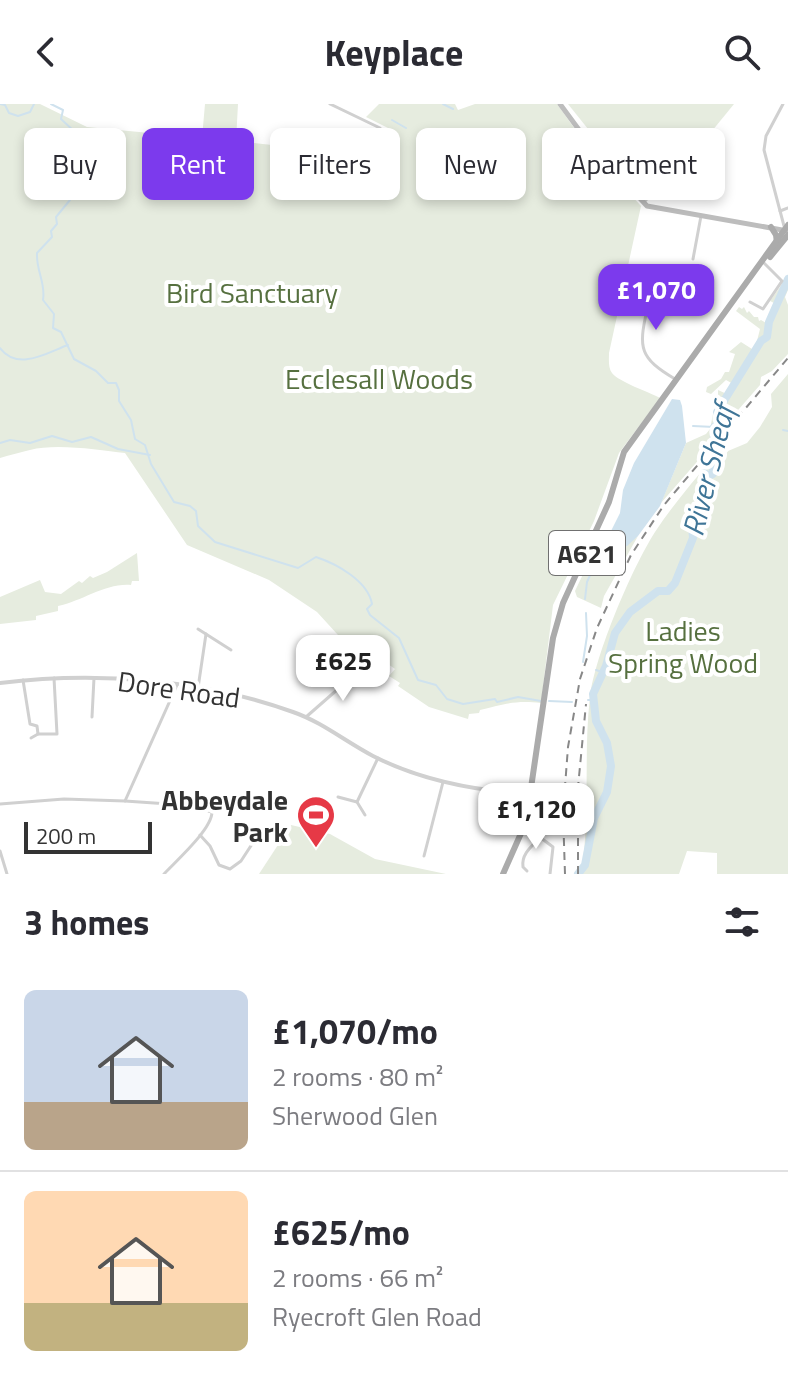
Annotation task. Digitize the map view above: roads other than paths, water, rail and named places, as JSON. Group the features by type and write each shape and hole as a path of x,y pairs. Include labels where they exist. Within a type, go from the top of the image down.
{"main road":[{"path":"560,104 585,138 642,203 653,208 787,230"},
{"path":"771,227 777,243"},
{"name":"A621","path":"503,874 525,826 553,638 560,611 606,512 624,452 787,230"},
{"name":"A621","path":"763,262 775,253 787,230"}],"street":[{"path":"330,104 380,128"},
{"path":"783,104 766,136 764,150 787,230"},
{"path":"642,203 645,200"},
{"path":"780,211 788,208"},
{"path":"701,216 694,256 704,255"},
{"path":"750,302 763,309 783,279 763,262"},
{"path":"650,285 652,292 642,331 643,351 656,368 678,381"},
{"path":"198,629 231,650"},
{"path":"198,688 206,634"},
{"path":"306,717 362,668"},
{"path":"31,738 38,734 57,734 54,678"},
{"path":"92,717 94,678"},
{"name":"Dore Road","path":"0,683 94,678 198,688 276,706 306,717 378,758 443,782 493,792 531,794"},
{"path":"23,680 30,724 37,726 38,734"},
{"path":"125,801 177,685"},
{"path":"357,802 378,758"},
{"path":"424,856 443,782"},
{"path":"338,797 357,802 365,815"},
{"path":"0,804 64,799 183,805 212,812 222,808 242,811 254,805 270,807"},
{"path":"164,874 211,821 212,812"},
{"path":"525,826 553,847 550,874"},
{"path":"200,835 223,870 230,872 260,832"},
{"path":"527,871 522,865 523,859 528,849 540,838"},
{"path":"0,851 7,874"}],"water":[{"path":"672,399 680,400 682,406 686,443 660,506 627,546 601,551 620,513 623,490 634,463"}],"waterway":[{"path":"0,104 5,105 9,113 18,116 30,112 34,104"},
{"path":"51,104 63,110 61,119 76,133 76,137 73,149 63,162 71,172 70,200 56,217 52,237 37,253 43,300 54,314 53,328 61,332 74,359 96,371 108,383 116,383 119,401 131,420 135,439 145,445 151,464 174,502 196,511 198,526 215,542 298,568 316,557 350,574 369,596 372,604 367,609 370,615 399,638 418,680 436,685 447,699 463,704 518,697 541,701"},
{"path":"443,104 453,109"},
{"path":"392,120 406,128"},
{"name":"River Sheaf","path":"578,874 585,865 594,818 607,792 611,766 607,743 596,721 593,694 606,666 615,633 630,612 658,591 668,591 675,583 693,538 692,526 699,506 706,497 701,497 704,473 709,476 713,474 717,412 761,341 767,337 769,322 788,279"},
{"path":"0,348 15,359 24,359 68,345"},
{"path":"693,426 714,427"},
{"path":"783,430 788,431"},
{"path":"0,443 10,440 30,443 52,436 72,442 91,437 118,449 150,455"},
{"path":"585,599 587,582 601,551"},
{"path":"583,662 587,636 586,613"},
{"path":"596,670 602,672"},
{"path":"549,701 572,702"}],"railway":[{"path":"565,874 563,813 568,747 580,679 597,628 631,555 664,505 788,358"},
{"path":"578,874 578,787 586,704"}],"place":[{"name":"Abbeydale Park","path":"316,849"}],"park label":[{"name":"Bird Sanctuary","path":"252,292"},
{"name":"Ecclesall Woods","path":"379,378"},
{"name":"Ladies Spring Wood","path":"683,646"}]}
